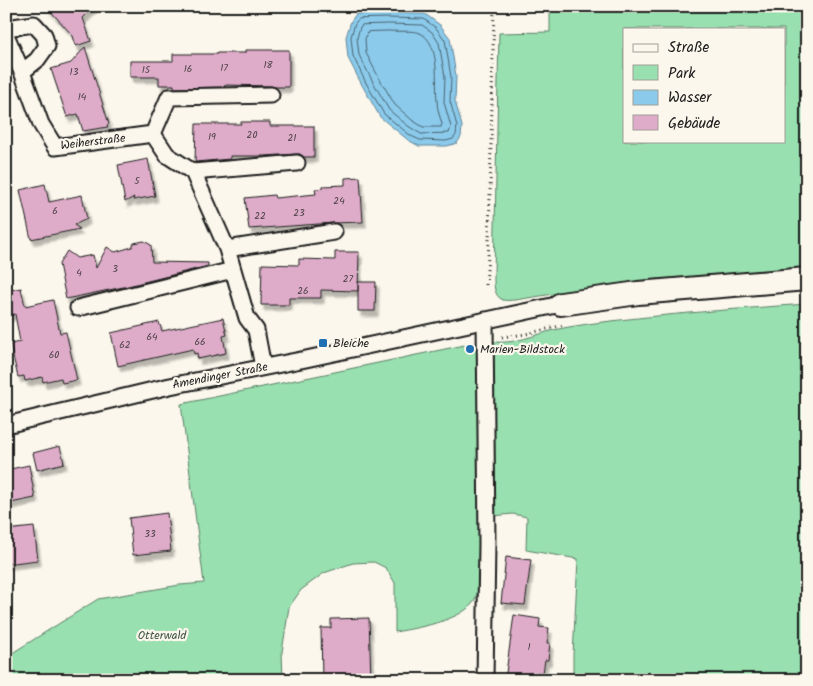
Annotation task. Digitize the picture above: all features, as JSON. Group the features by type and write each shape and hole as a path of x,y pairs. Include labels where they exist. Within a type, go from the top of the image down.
{"street":[{"path":"6,28 34,24 44,35 47,46 37,60 22,72"},
{"name":"Weiherstraße","path":"6,36 22,72 41,124 55,146 154,134"},
{"path":"263,367 256,330 247,318 227,249 193,172 167,155 154,134 169,97 271,95"},
{"path":"193,172 297,163"},
{"path":"227,249 334,232"},
{"path":"78,308 233,270"},
{"path":"563,315 638,293 807,279"},
{"name":"Amendinger Straße","path":"8,419 306,359 485,320 563,315"},
{"path":"485,320 487,544 485,680"}],"path":[{"path":"486,285 489,242 494,6"},
{"path":"485,340 526,334 563,315"}],"green space":[{"path":"550,6 807,6 807,270 661,280 515,300 504,300 497,296 494,278 499,33 550,32"},
{"path":"807,304 807,673 771,680 573,680 578,559 526,550 527,517 513,514 492,516 491,356 495,342 517,340 554,330 595,323 674,314"},
{"name":"Otterwald","path":"474,343 476,345 480,390 480,582 475,599 466,610 436,623 395,632 395,583 386,568 374,562 353,563 324,573 301,590 289,607 282,652 283,680 6,680 6,657 98,599 180,585 204,583 181,404"}],"water":[{"path":"356,14 425,14 440,25 450,38 456,76 455,101 462,126 461,137 457,143 447,146 419,146 408,140 380,117 362,85 348,58 346,37 351,21"}],"building":[{"path":"46,6 95,6 83,18 91,41 76,46 73,36"},
{"path":"85,47 109,124 107,125 108,127 83,131 78,114 67,117 51,69 71,63"},
{"path":"245,50 289,50 289,87 225,85 225,87 174,88 174,85 159,85 159,77 130,77 130,61 173,61 173,54 245,53"},
{"path":"241,122 270,122 270,126 314,126 314,157 304,157 300,154 230,156 230,159 195,162 196,124 241,124"},
{"path":"148,159 155,196 133,200 134,197 125,202 118,165"},
{"path":"360,177 363,222 249,229 245,198 274,195 275,198 316,194 315,189 323,188 323,186 345,185 345,178"},
{"path":"45,184 49,202 82,195 87,219 74,225 80,229 31,239 20,190"},
{"path":"144,241 151,245 152,262 208,263 208,266 66,299 59,264 67,251 77,258 93,255 96,268 107,247 115,252 132,247 134,243"},
{"path":"335,252 359,252 358,291 321,290 321,298 289,298 289,305 261,305 262,264 299,265 299,259 335,260"},
{"path":"358,282 376,282 375,311 358,311"},
{"path":"21,288 25,306 53,300 60,333 66,332 77,380 62,383 61,378 43,382 42,377 25,381 24,376 18,377 10,344 20,342 15,314 6,316 6,291"},
{"path":"223,318 227,335 223,336 226,353 198,359 197,353 194,354 193,349 118,366 111,333 159,322 162,331"},
{"path":"60,446 64,463 37,470 33,453"},
{"path":"29,465 35,498 6,504 6,470"},
{"path":"167,513 171,551 133,555 129,518"},
{"path":"34,527 38,560 6,564 6,530"},
{"path":"506,557 531,560 525,605 501,603"},
{"path":"514,615 540,619 539,627 549,628 547,643 550,643 548,660 545,660 543,673 538,672 537,680 505,680"},
{"path":"369,618 371,680 322,680 321,628 331,628 331,619"}],"place":[{"name":"Bleiche","path":"323,343"},
{"name":"Marien-Bildstock","path":"470,349"}]}
